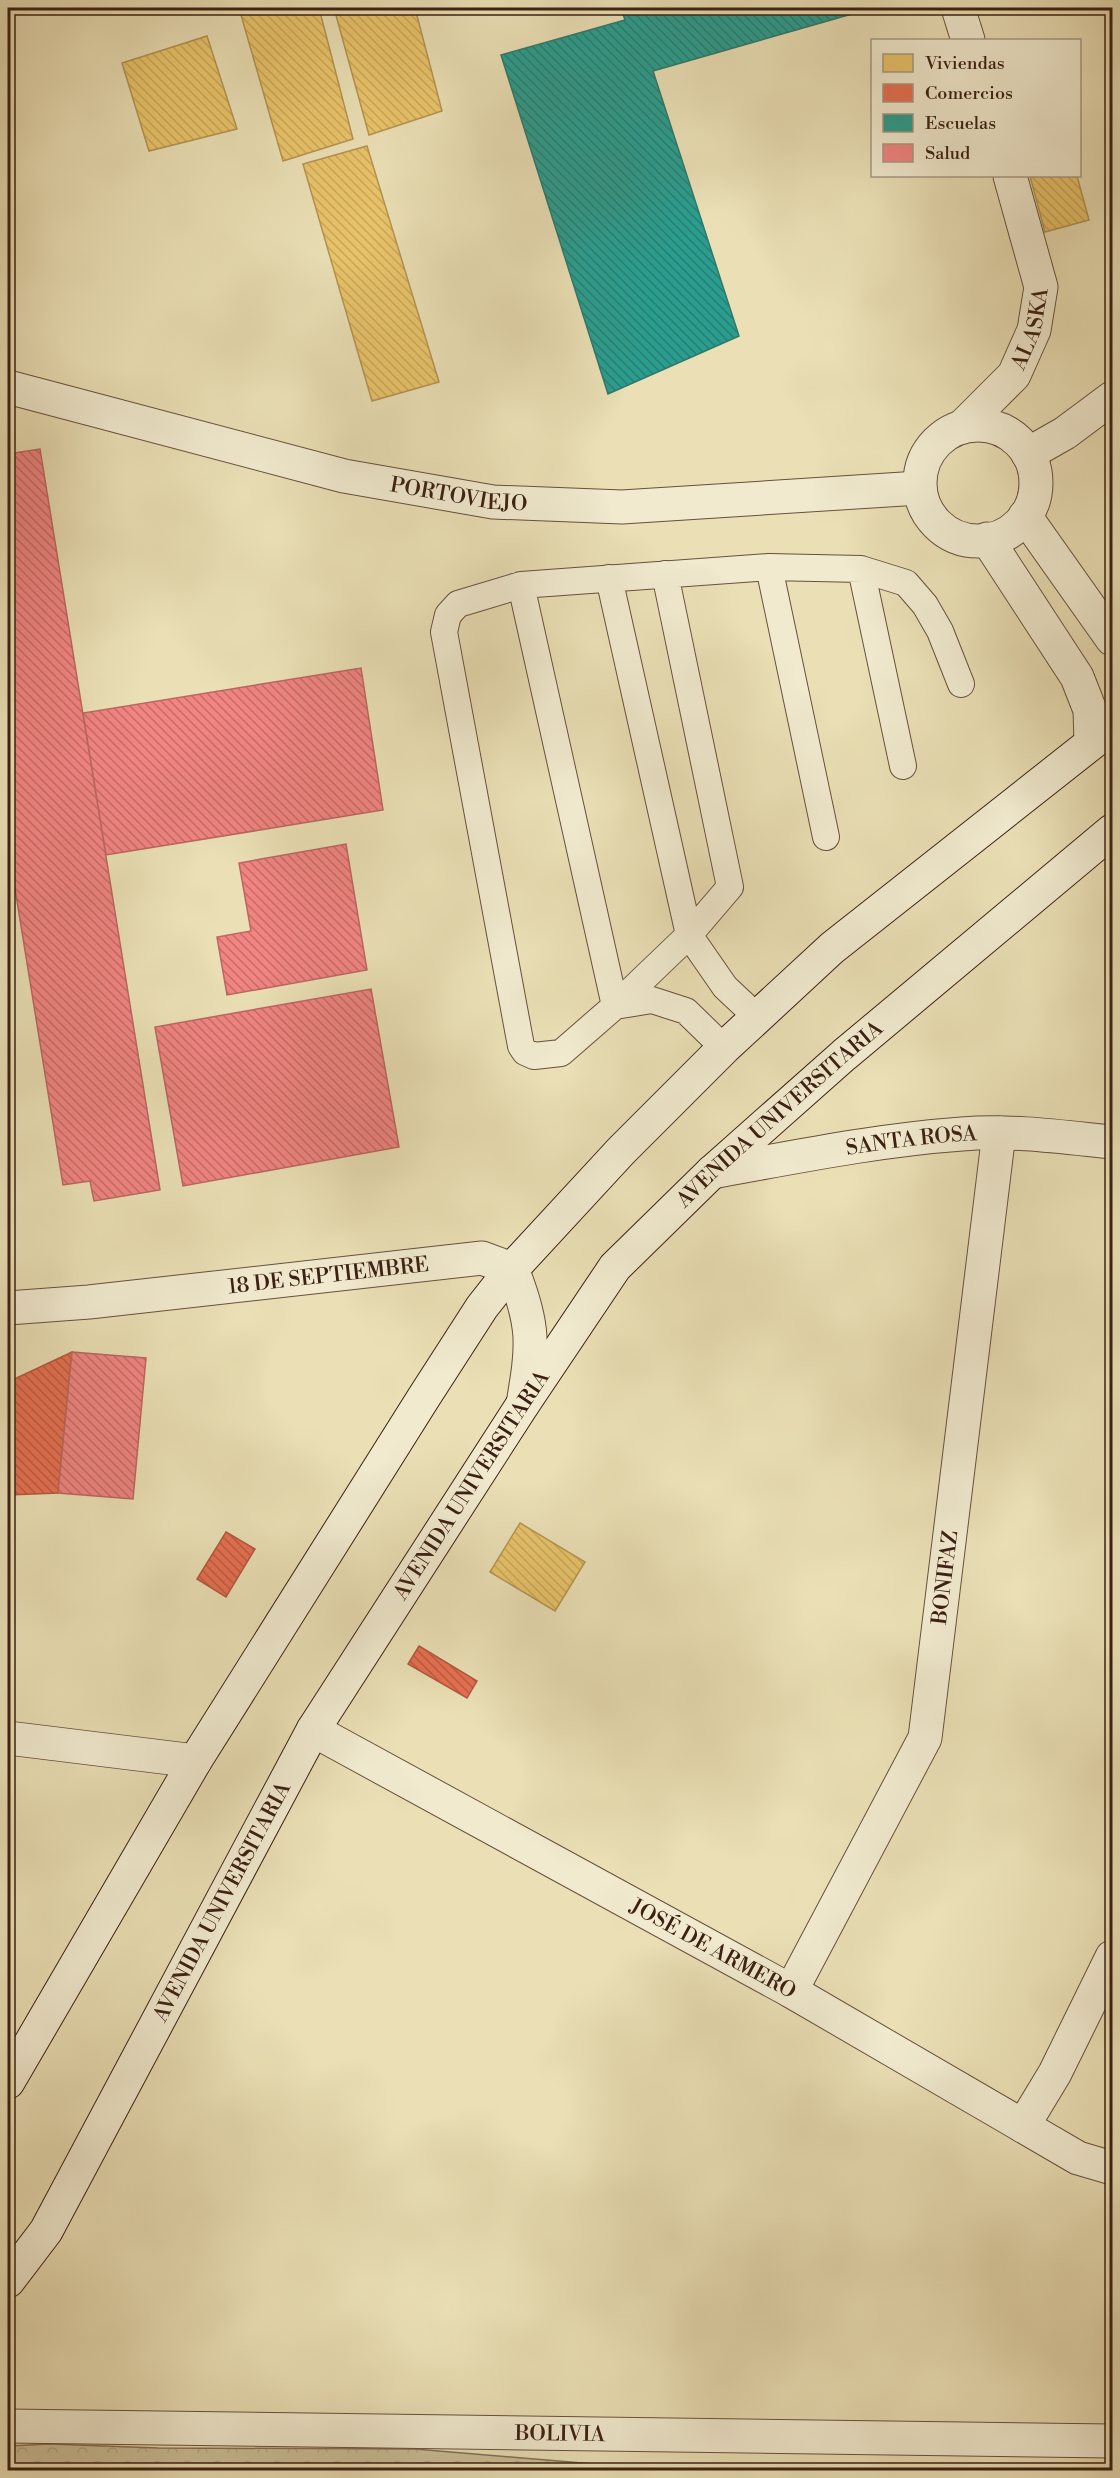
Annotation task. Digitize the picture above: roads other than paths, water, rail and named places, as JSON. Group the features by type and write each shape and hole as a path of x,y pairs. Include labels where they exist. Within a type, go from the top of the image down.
{"street":[{"path":"958,8 968,39"},
{"name":"ALASKA","path":"962,427 1014,375 1034,330 1041,287 1010,177"},
{"name":"PORTOVIEJO","path":"8,387 344,477 493,502 622,507 855,495 919,488"},
{"path":"1028,454 1065,433 1113,398"},
{"path":"981,425 999,429 1016,439 1028,454 1034,469 1035,485 1032,501 1025,516 1008,531 987,539 969,540 950,534 935,522 924,507 919,488 921,469 929,451 944,436 962,427 981,425"},
{"path":"1025,516 1113,639"},
{"path":"8,2082 195,1761 424,1397 482,1307 512,1269 613,1159 724,1048 832,948 1102,735 1089,710 1077,677 987,539"},
{"name":"AVENIDA UNIVERSITARIA","path":"8,2281 46,2231 313,1730 522,1404 615,1267 712,1172 844,1055 1113,831"},
{"name":"BONIFAZ","path":"791,1991 925,1738 999,1133"},
{"name":"SANTA ROSA","path":"712,1172 843,1148 962,1134 1025,1133 1113,1142"},
{"name":"18 DE SEPTIEMBRE","path":"8,1308 89,1302 482,1258 512,1269"},
{"path":"512,1269 527,1307 532,1350 522,1404"},
{"name":"JOSÉ DE ARMERO","path":"313,1730 791,1991 1078,2158 1113,2168"},
{"path":"8,1738 195,1761"},
{"path":"1023,2126 1056,2073 1113,1957"},
{"name":"BOLIVIA","path":"8,2426 1113,2441"}],"lane":[{"path":"770,567 826,837"},
{"path":"665,574 730,887 689,935 615,1006 561,1053 534,1056 525,1052 521,1046 444,632 448,615 459,604 521,585 609,578 665,574 770,567 861,569 906,583 925,605 940,632 961,684"},
{"path":"861,569 903,766"},
{"path":"609,578 689,935 725,987 758,1017"},
{"path":"521,585 615,1006"},
{"path":"615,1006 652,1000 686,1011 724,1048"}]}
